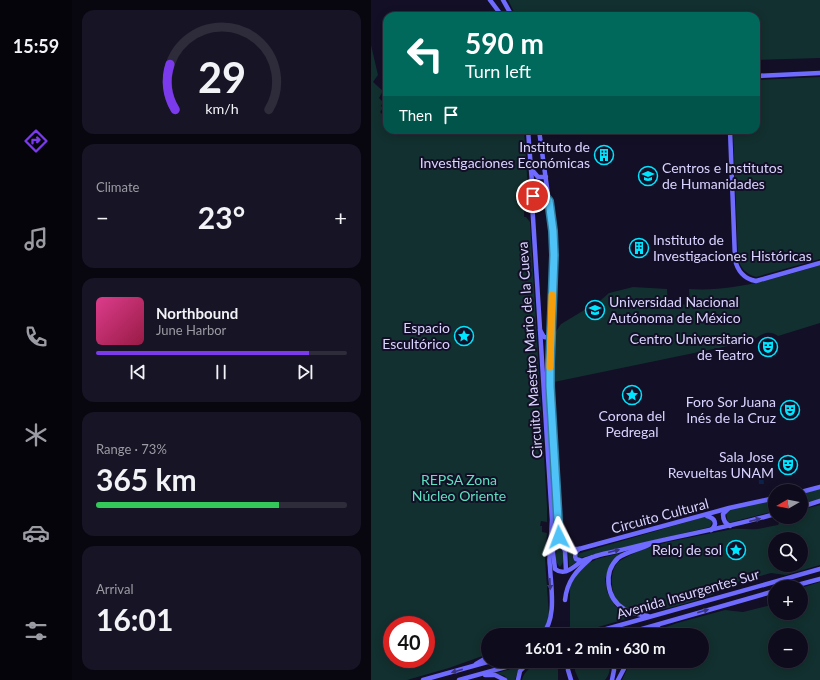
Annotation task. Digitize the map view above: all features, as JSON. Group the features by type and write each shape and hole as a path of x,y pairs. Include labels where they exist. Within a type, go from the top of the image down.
{"street":[{"path":"490,0 499,12"},
{"path":"503,0 510,12"},
{"path":"760,76 820,73"},
{"name":"Circuito Maestro Mario de la Cueva","path":"528,134 533,196 539,329 551,504 552,546 555,569 558,571 566,570 565,550 559,537 550,389 554,255 553,231 540,134"},
{"path":"730,134 735,259 739,270 747,278 756,281 820,263"},
{"path":"530,167 537,177 546,177"},
{"path":"533,196 536,192 541,191 549,201"},
{"path":"539,329 544,336 551,338"},
{"path":"808,490 820,487"},
{"name":"Circuito Cultural","path":"579,549 729,508 768,500"},
{"path":"808,505 820,501"},
{"path":"729,508 723,514 723,518 727,525 730,526"},
{"path":"707,515 713,518 715,523 713,529 710,530"},
{"name":"Circuito Cultural","path":"566,570 572,569 582,561 594,557 654,541 730,526 768,516"},
{"path":"649,617 629,612 619,606 610,593 608,579 612,567 621,557 647,546 654,541"},
{"path":"547,628 552,615 549,556 552,546 555,544 562,544 572,549 579,549"},
{"path":"579,549 575,553 575,557 576,560 582,561"},
{"path":"565,600 566,592 572,577 594,557"},
{"name":"Avenida Insurgentes Sur","path":"610,628 820,569"},
{"path":"808,582 820,579"},
{"name":"Avenida Insurgentes Sur","path":"645,628 768,593"},
{"path":"654,628 666,622"},
{"path":"474,666 481,662"},
{"path":"423,680 481,664"},
{"path":"459,680 504,668"},
{"path":"518,680 522,668"},
{"path":"612,680 614,668"},
{"path":"618,680 624,668"},
{"path":"568,670 571,680"},
{"path":"468,678 492,675 505,680"}],"green space":[{"path":"508,0 820,0 820,58 760,60 760,12 514,12"},
{"name":"REPSA Zona Núcleo Oriente","path":"371,45 378,75 373,82 383,91 379,98 383,102 381,106 383,108 380,112 382,114 383,134 524,134 529,205 526,211 524,211 524,217 526,217 530,222 547,506 547,522 541,521 540,526 542,526 542,532 547,533 545,559 549,616 544,628 481,628 481,657 449,668 407,680 371,680"},
{"path":"820,77 820,259 756,277 744,270 740,265 738,258 733,134 760,134 760,80"},
{"path":"820,265 820,323 778,336 767,333 752,341 554,382 555,333 561,324 601,300 609,293 633,287 667,289 668,306 690,304 689,289 739,286 772,279"},
{"path":"820,488 820,499 808,502 808,491"},
{"path":"768,501 768,513 728,523 726,513 730,509"},
{"path":"820,505 820,565 808,569 808,532 768,532 768,572 796,572 786,575 771,573 734,583 712,595 669,608 638,611 625,607 616,599 612,584 613,570 621,560 630,555 658,545 687,538 733,529 757,529 778,525 808,524 808,508"},
{"path":"704,517 709,517 712,522 710,527 579,558 577,554"},
{"path":"559,547 564,557 560,567 556,558 556,552"},
{"path":"568,551 573,552 572,557 576,562 569,567"},
{"path":"625,552 611,562 605,579 607,592 615,606 633,617 594,628 570,628 570,587 576,574 585,565 597,559"},
{"path":"820,582 820,680 622,680 628,668 709,668 709,628 663,628 725,610 743,612 768,606 768,620 808,620 808,586"},
{"path":"519,668 515,680 507,680 505,676 496,673"},
{"path":"530,668 558,668 558,680 522,680"},
{"path":"575,668 610,669 605,680 579,680"}],"water":[{"path":"758,471 763,471 764,484 759,484"}],"slow traffic":[{"path":"550,367 552,295"}],"place":[{"name":"Instituto de Investigaciones Económicas","path":"604,155"},
{"name":"Centros e Institutos de Humanidades","path":"648,176"},
{"name":"Instituto de Investigaciones Históricas","path":"639,248"},
{"name":"Universidad Nacional Autónoma de México","path":"595,310"},
{"name":"Espacio Escultórico","path":"464,336"},
{"name":"Centro Universitario de Teatro","path":"768,347"},
{"name":"Corona del Pedregal","path":"632,395"},
{"name":"Foro Sor Juana Inés de la Cruz","path":"790,410"},
{"name":"Sala Jose Revueltas UNAM","path":"788,465"},
{"name":"Reloj de sol","path":"736,550"}],"route":[{"path":"533,196 536,192 541,191 549,201 553,231 554,255 550,386 559,537"}]}
